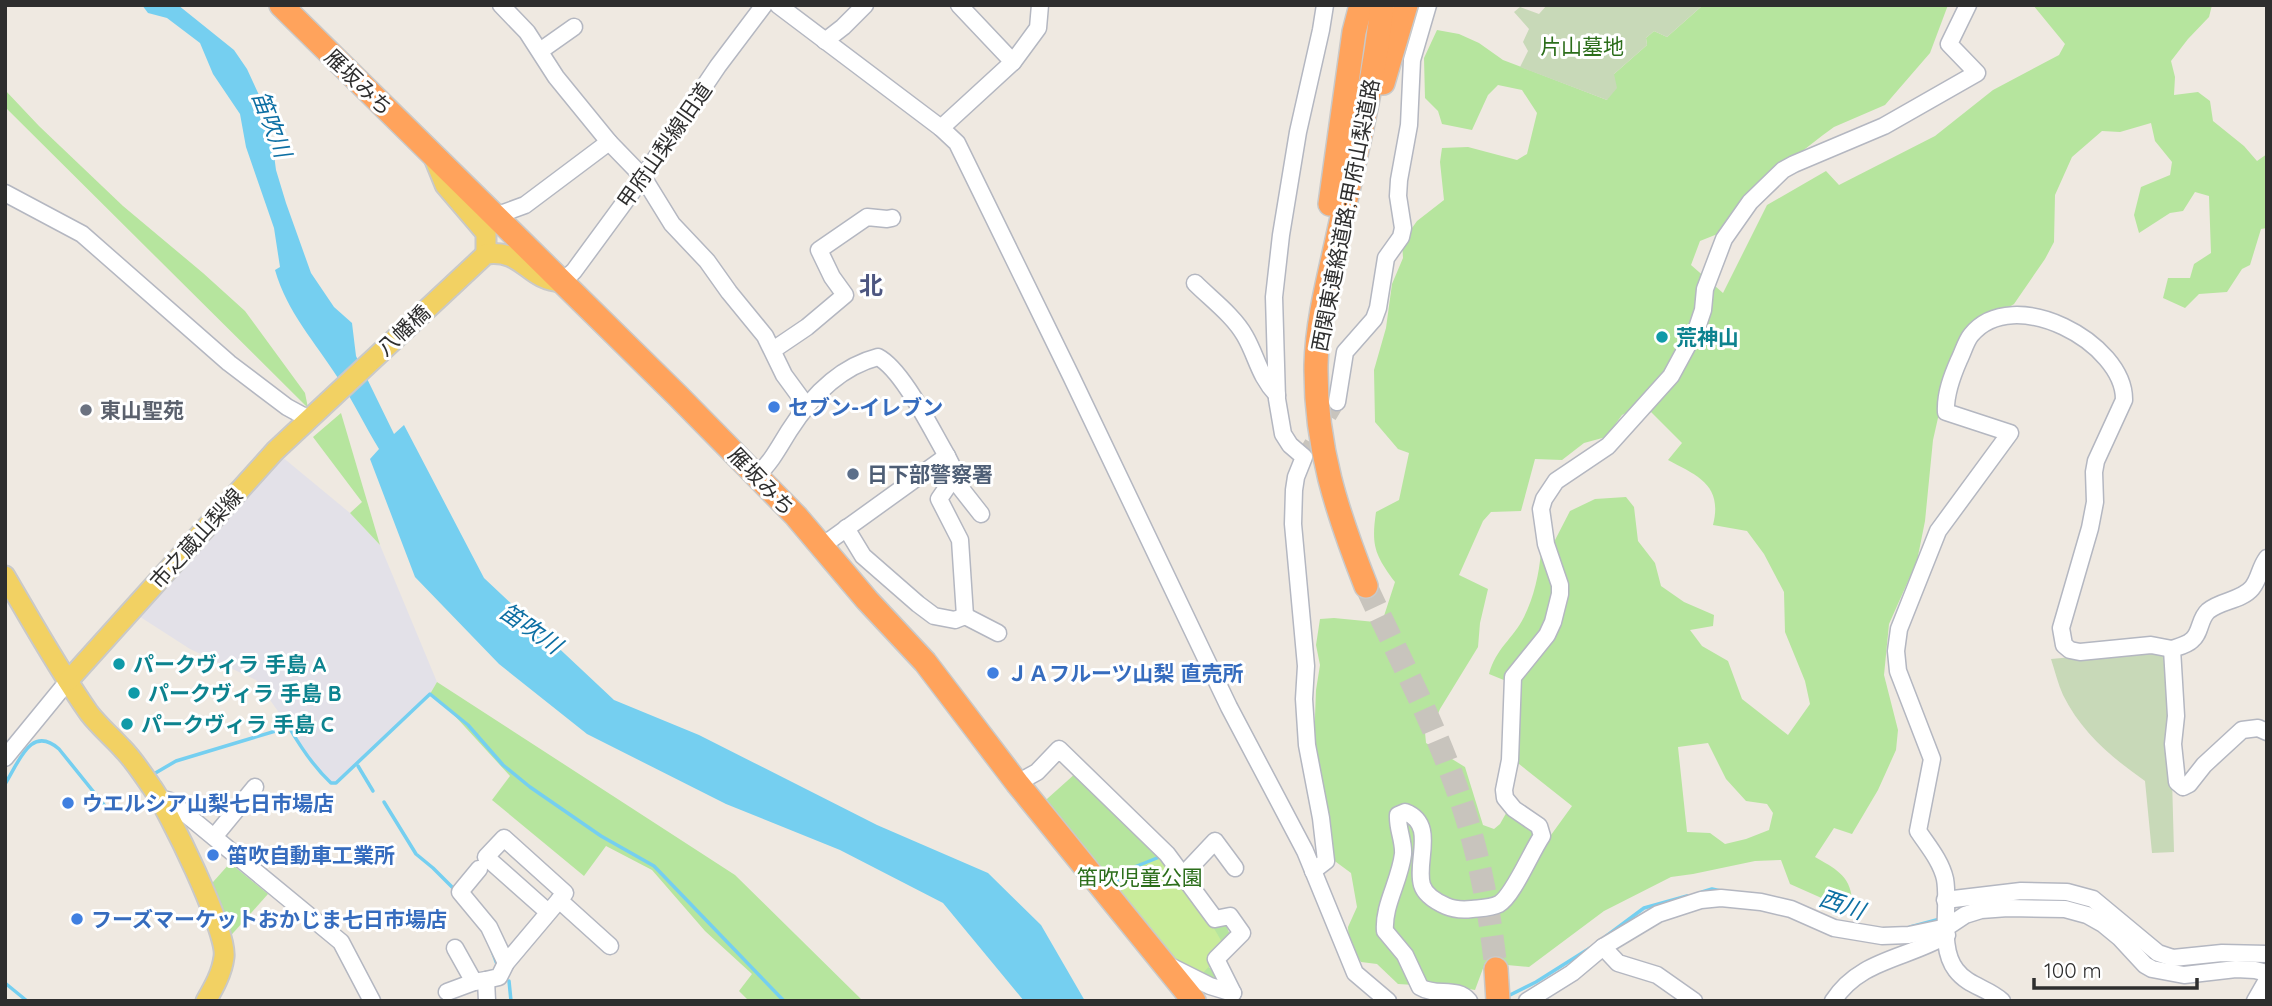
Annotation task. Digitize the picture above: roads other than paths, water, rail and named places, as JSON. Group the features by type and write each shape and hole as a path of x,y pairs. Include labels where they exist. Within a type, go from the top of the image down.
{"highway":[{"name":"雁坂みち","path":"281,5 757,475 925,662 1017,783 1194,1001"},
{"path":"1316,364 1315,314 1319,271 1354,32 1361,5"},
{"name":"西関東連絡道路;甲府山梨道路","path":"1366,586 1345,533 1329,480 1319,423 1316,364 1321,315 1365,114 1382,5"},
{"path":"1321,315 1355,180 1406,5"},
{"path":"1496,969 1498,1001"}],"main road":[{"path":"433,154 445,185 486,233 482,258 508,255 515,257 543,279 562,282"},
{"name":"八幡橋","path":"329,399 482,258"},
{"name":"市之蔵山梨線","path":"68,681 267,460 329,399"},
{"path":"6,577 68,681 91,715 124,749 159,798 177,831 213,913 224,947 225,956 218,978 206,1001"}],"street":[{"path":"501,5 527,32 556,78 609,142 643,177 672,224 707,261 765,335 783,375 806,405"},
{"name":"甲府山梨線旧道","path":"562,282 574,271 643,177 718,65 764,5"},
{"path":"778,5 941,128 957,143 1229,707 1313,871 1355,973 1388,1001"},
{"path":"825,41 865,5"},
{"path":"959,5 1013,62"},
{"path":"941,128 1013,62 1038,28 1040,5"},
{"path":"1313,871 1326,861 1307,745 1304,699 1306,666 1293,524 1294,489 1304,457 1290,445 1283,434 1277,395 1273,326 1277,270 1298,132 1325,5"},
{"path":"1337,402 1345,352 1374,319 1386,258 1404,228 1398,196 1399,180 1409,125 1412,60 1428,5"},
{"path":"1469,1001 1464,994 1432,992 1420,988 1405,955 1385,931 1388,906 1397,885 1403,854 1398,815 1405,812 1411,814 1421,828 1424,841 1421,879 1423,889 1438,902 1460,910 1497,905 1503,901 1511,892 1542,836 1539,826 1508,803 1504,790 1510,760 1513,677 1546,635 1553,622 1560,594 1560,585 1546,544 1541,509 1544,499 1556,481 1608,446 1671,376 1698,328 1705,289 1724,239 1750,202 1770,182 1794,164 1884,126 1977,73 1949,44 1968,5"},
{"path":"540,51 574,27"},
{"path":"495,216 526,205 609,142"},
{"path":"5,193 82,234 229,363 287,407 309,419"},
{"path":"773,351 845,295 832,277 819,250 867,216 892,218"},
{"path":"1195,283 1238,326 1265,383 1277,395"},
{"path":"2002,1001 1996,995 1966,981 1955,969 1947,950 1945,879 1936,858 1918,831 1933,759 1898,671 1896,651 1899,629 1938,531 2010,433 1946,412 1945,400 1970,335 1989,321 2011,315 2049,319 2087,340 2119,376 2124,389 2124,400 2096,461 2095,502 2090,528 2061,628 2064,645 2070,650 2080,652 2151,645 2172,649 2191,641 2196,637 2207,611 2250,591 2256,583 2260,567 2267,558"},
{"path":"757,475 769,462 806,405 820,391 864,361 878,357 885,360 909,391 947,456 959,486 981,514"},
{"path":"822,546 947,456"},
{"path":"956,474 939,499 960,540 965,616"},
{"path":"846,528 863,556 934,616 955,620 965,616 998,633"},
{"path":"2172,649 2176,716 2173,744 2176,782 2179,786 2189,784 2204,765 2242,730 2258,728 2267,732"},
{"path":"5,758 68,681"},
{"path":"1017,783 1037,772 1059,749 1167,854 1215,919 1230,916 1242,933 1216,959 1233,993 1210,986 1172,967 1171,974"},
{"path":"214,837 255,787"},
{"path":"159,798 170,801 341,942 372,1001"},
{"path":"447,992 499,977 506,963 554,906 565,893 504,838 486,857 554,906 610,946"},
{"path":"1183,875 1215,841 1236,868"},
{"path":"479,869 460,892 489,927 506,963"},
{"path":"1945,900 2021,891 2067,892 2093,899 2158,953 2174,958 2222,953 2267,954"},
{"path":"1527,1001 1572,973 1603,947 1658,914 1701,900 1721,898 1761,902 1791,909 1834,928 1882,936 1947,931"},
{"path":"1833,1001 1856,975 1928,946 1965,915 2007,908 2065,909 2087,915 2120,938 2152,969 2184,975 2236,969 2267,973"},
{"path":"1603,947 1618,963 1657,975 1694,1001"},
{"path":"455,948 480,981 487,1001"},
{"path":"2255,1001 2267,980"}],"water":[{"name":"笛吹川","path":"142,5 178,5 234,50 247,69 259,95 272,140 276,170 311,273 334,307 352,323 356,356 394,434 404,425 484,578 614,700 699,735 877,825 988,873 1041,925 1085,1001 1024,1001 943,903 840,850 726,804 587,734 499,664 415,577 370,459 379,449 343,387 294,313 280,285 275,270 280,267 274,228 246,147 240,114 213,74 200,43 167,18 148,13"}],"waterway":[{"path":"152,775 176,761 289,727 319,770 331,783 336,783 430,694 468,725 503,765 530,787 601,836 654,866 784,1001"},
{"path":"5,784 33,743 49,742 59,749 109,811"},
{"path":"358,766 373,791"},
{"path":"384,802 416,854 456,891"},
{"path":"1111,885 1137,866 1162,856"},
{"name":"西川","path":"1702,892 1712,889 1721,891"},
{"name":"西川","path":"1605,937 1644,908 1687,896"},
{"name":"西川","path":"1910,927 1940,919"},
{"path":"491,948 498,967"},
{"name":"西川","path":"1506,997 1536,982 1590,948"},
{"name":"西川","path":"2139,948 2157,963"},
{"name":"西川","path":"2196,966 2219,963"},
{"path":"509,981 511,1001"},
{"path":"5,983 27,1001"}],"tunnel":[{"path":"1304,457 1337,402"},
{"path":"1366,586 1445,756 1462,804 1481,874 1496,969"}],"place":[{"name":"荒神山","path":"1662,337"},
{"name":"セブン-イレブン","path":"774,407"},
{"name":"東山聖苑","path":"86,410"},
{"name":"日下部警察署","path":"853,474"},
{"name":"パークヴィラ 手島 A","path":"119,664"},
{"name":"ＪＡフルーツ山梨 直売所","path":"993,673"},
{"name":"パークヴィラ 手島 B","path":"134,693"},
{"name":"パークヴィラ 手島 C","path":"127,724"},
{"name":"ウエルシア山梨七日市場店","path":"68,803"},
{"name":"笛吹自動車工業所","path":"213,855"},
{"name":"フーズマーケットおかじま七日市場店","path":"77,919"}],"district":[{"name":"北","path":"871,285"}],"park label":[{"name":"片山墓地","path":"1582,46"},
{"name":"笛吹児童公園","path":"1140,877"}]}
